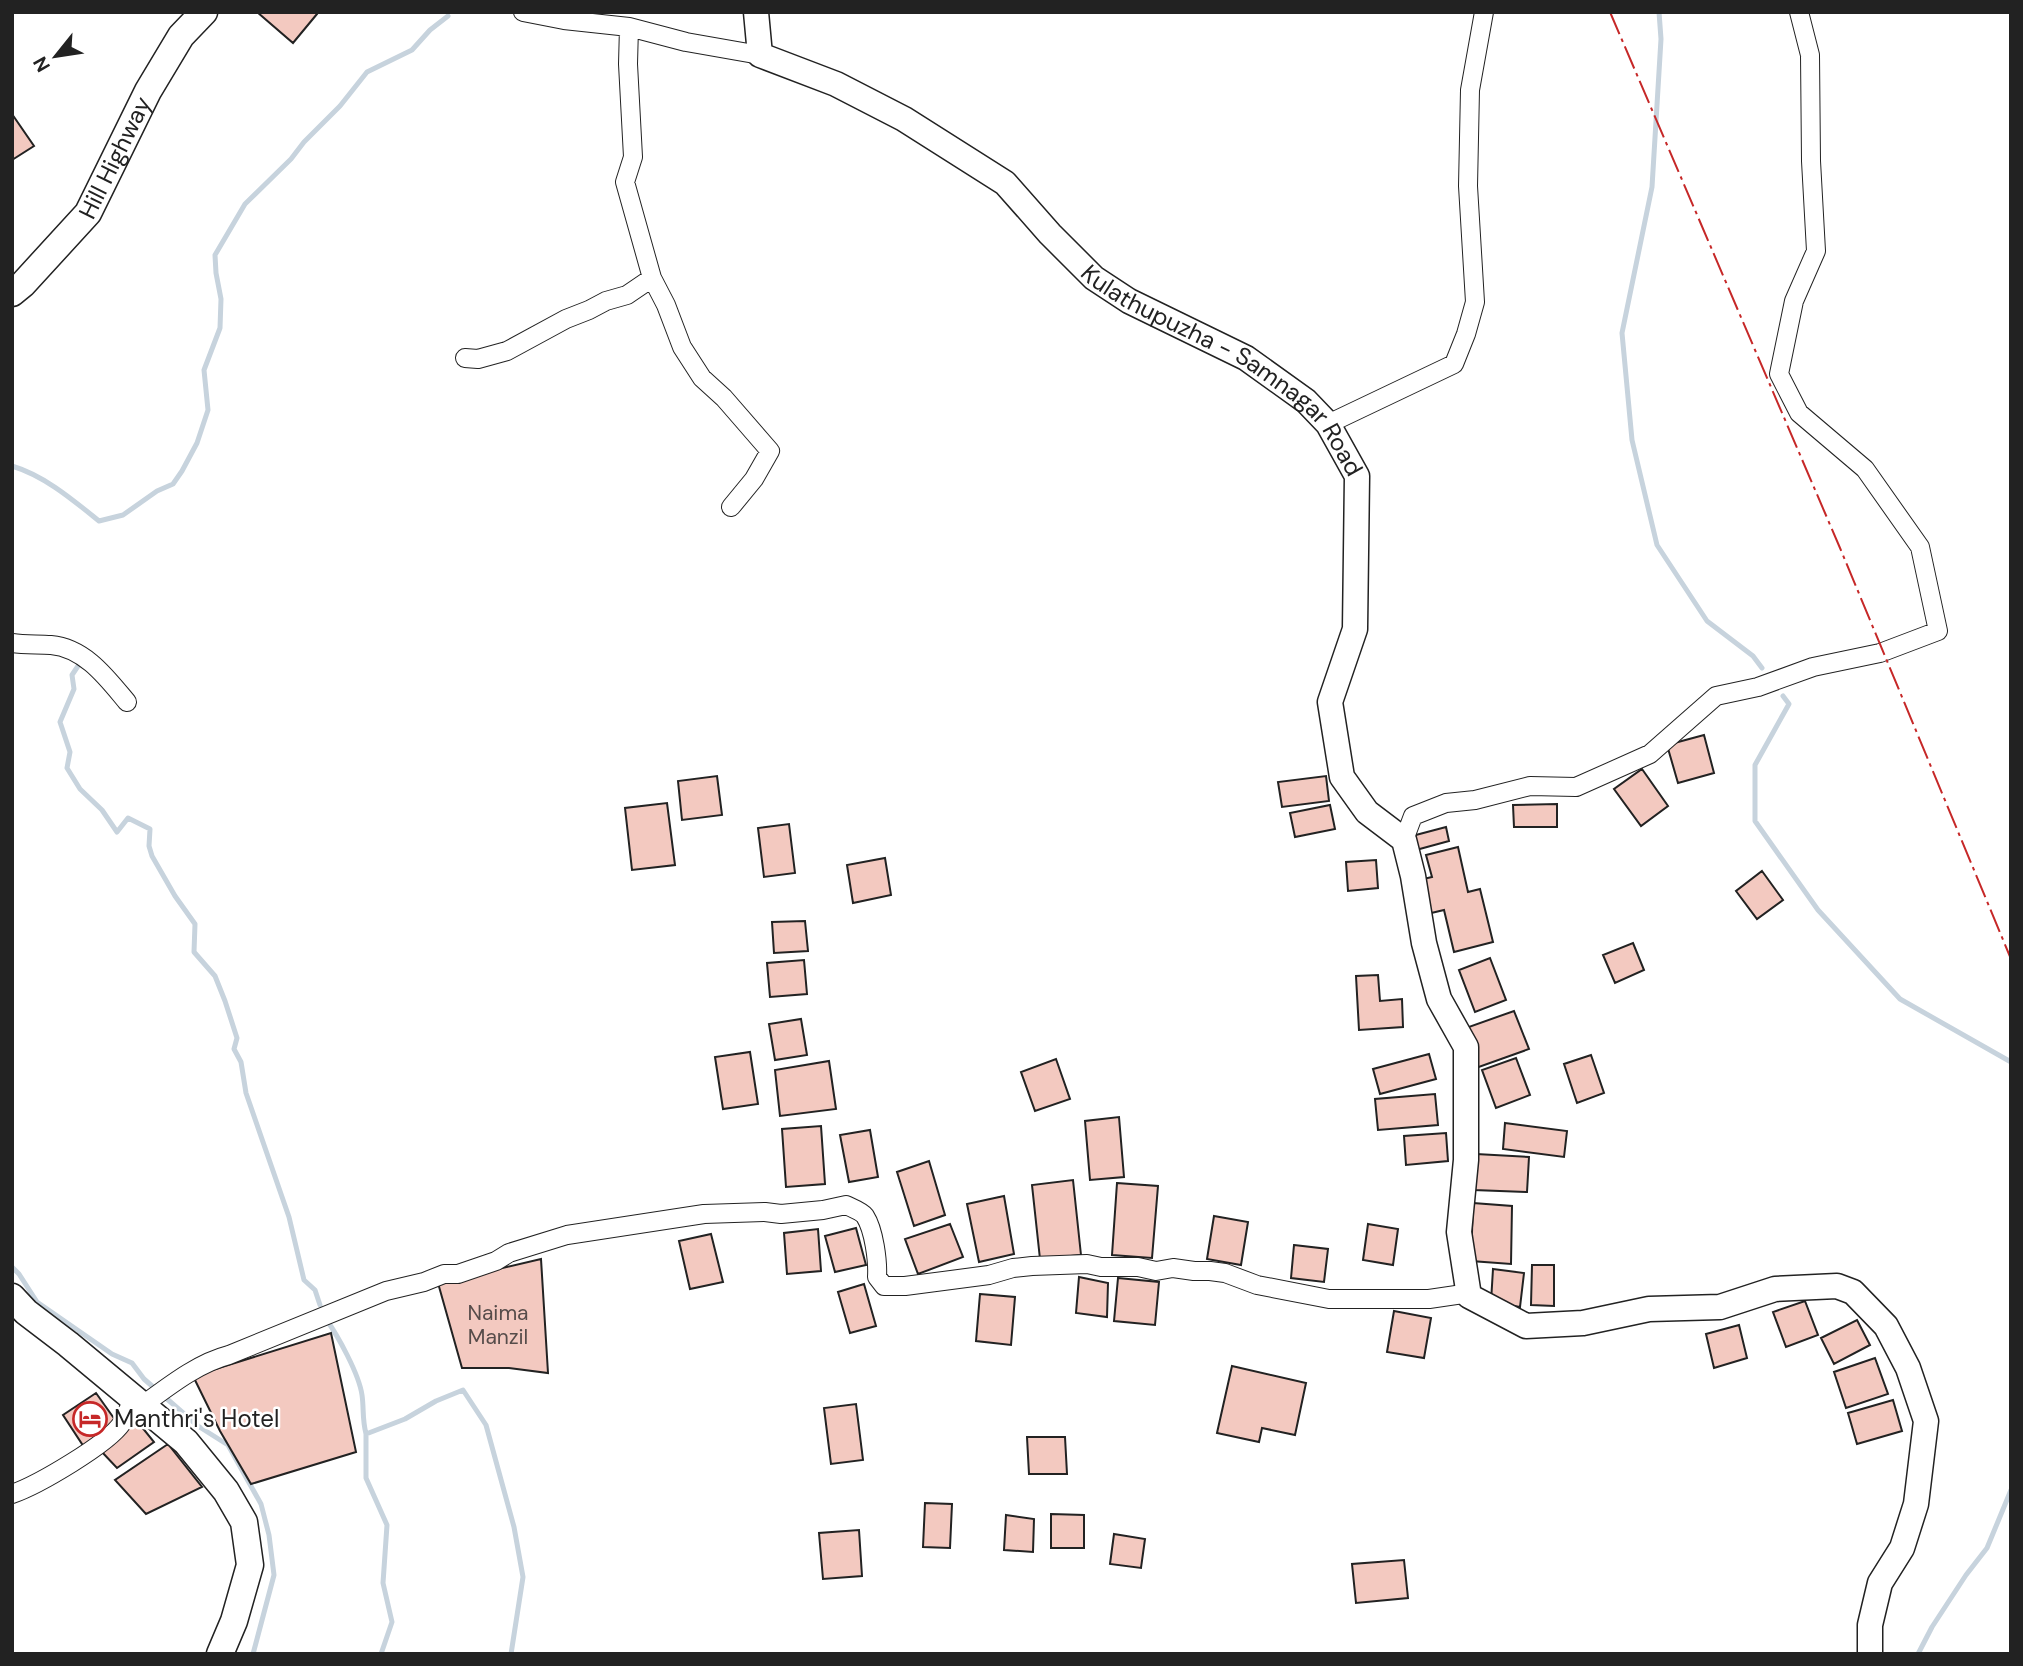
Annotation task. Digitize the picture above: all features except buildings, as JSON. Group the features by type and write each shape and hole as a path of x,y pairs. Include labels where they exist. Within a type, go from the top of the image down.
{"main road":[{"name":"Hill Highway","path":"12,293 88,212 148,91 181,36 204,12"},
{"path":"755,12 760,55"},
{"name":"Kulathupuzha - Samnagar Road","path":"760,55 836,84 904,119 1005,183 1094,278 1129,301 1246,358 1306,401 1328,424 1357,476 1355,629 1330,702 1342,777 1367,812 1404,840"},
{"path":"1404,840 1424,943 1439,999 1466,1047 1466,1160 1459,1232 1469,1296 1526,1326 1583,1323 1649,1309 1720,1307 1775,1289 1837,1286 1853,1292 1886,1326 1908,1368 1926,1421 1916,1504 1902,1548 1880,1583 1870,1625 1870,1654"},
{"path":"12,1297 26,1312 186,1442 226,1491 244,1522 250,1565 234,1621 220,1654"}],"street":[{"path":"523,12 564,20 629,27 686,42 760,55"},
{"path":"1328,424 1454,364 1466,334 1475,302 1468,186 1470,90 1484,12"},
{"path":"1404,840 1413,816 1446,803 1475,800 1531,786 1576,787 1617,770 1650,754 1716,696 1758,687 1813,667 1880,653 1938,631 1920,547 1865,469 1799,413 1779,374 1794,302 1816,251 1811,161 1810,55 1800,12"},
{"path":"629,27 628,64 633,157 625,182 652,278 682,347 702,378 724,398 770,451 754,479 731,507"},
{"path":"465,358 478,359 507,351 566,319 606,301 627,295 652,278"},
{"path":"12,643 53,645 83,656 103,673 127,702"},
{"path":"12,1494 53,1474 111,1434 138,1401 217,1358 386,1292 444,1275 458,1274 496,1261 509,1253 568,1235 704,1214 781,1214 846,1205 864,1214 871,1230 878,1262 877,1277 884,1286 905,1286 989,1275 1013,1268 1087,1264 1101,1267 1138,1267 1156,1271 1173,1268 1210,1270 1257,1285 1329,1299 1429,1299 1456,1296 1468,1290"}],"waterway":[{"path":"1659,12 1661,39 1652,187 1622,333 1632,440 1657,545 1707,621 1753,656 1762,668"},
{"path":"12,466 47,482 99,521 123,515 157,491 173,484 197,443 208,410 204,370 220,328 221,299 215,255 245,204 340,106 367,72 412,50 430,30 448,16"},
{"path":"82,660 72,675 74,689 60,722 70,752 67,768 80,789 102,810 117,832 128,818 150,829 149,846 152,856 195,924 194,952 215,976 225,1001 237,1038 234,1049 241,1062 246,1093 289,1217 304,1280 315,1290 320,1305"},
{"path":"1783,696 1789,704 1755,765 1755,821 1818,910 1900,999 2011,1062"},
{"path":"12,1267 37,1302 112,1354 132,1363 144,1379 198,1426 228,1445 261,1504 269,1535 274,1575 253,1654"},
{"path":"326,1319 357,1377 362,1395 366,1434 405,1419 436,1401 463,1390 486,1425 514,1527 523,1577 511,1654"},
{"path":"366,1434 366,1478 387,1525 383,1583 392,1622 381,1654"},
{"path":"1918,1654 1932,1627 1987,1548 2011,1490"}],"power":[{"path":"1610,12 1840,548 2011,959"}],"place":[{"name":"Manthri's Hotel","path":"90,1419"}]}
